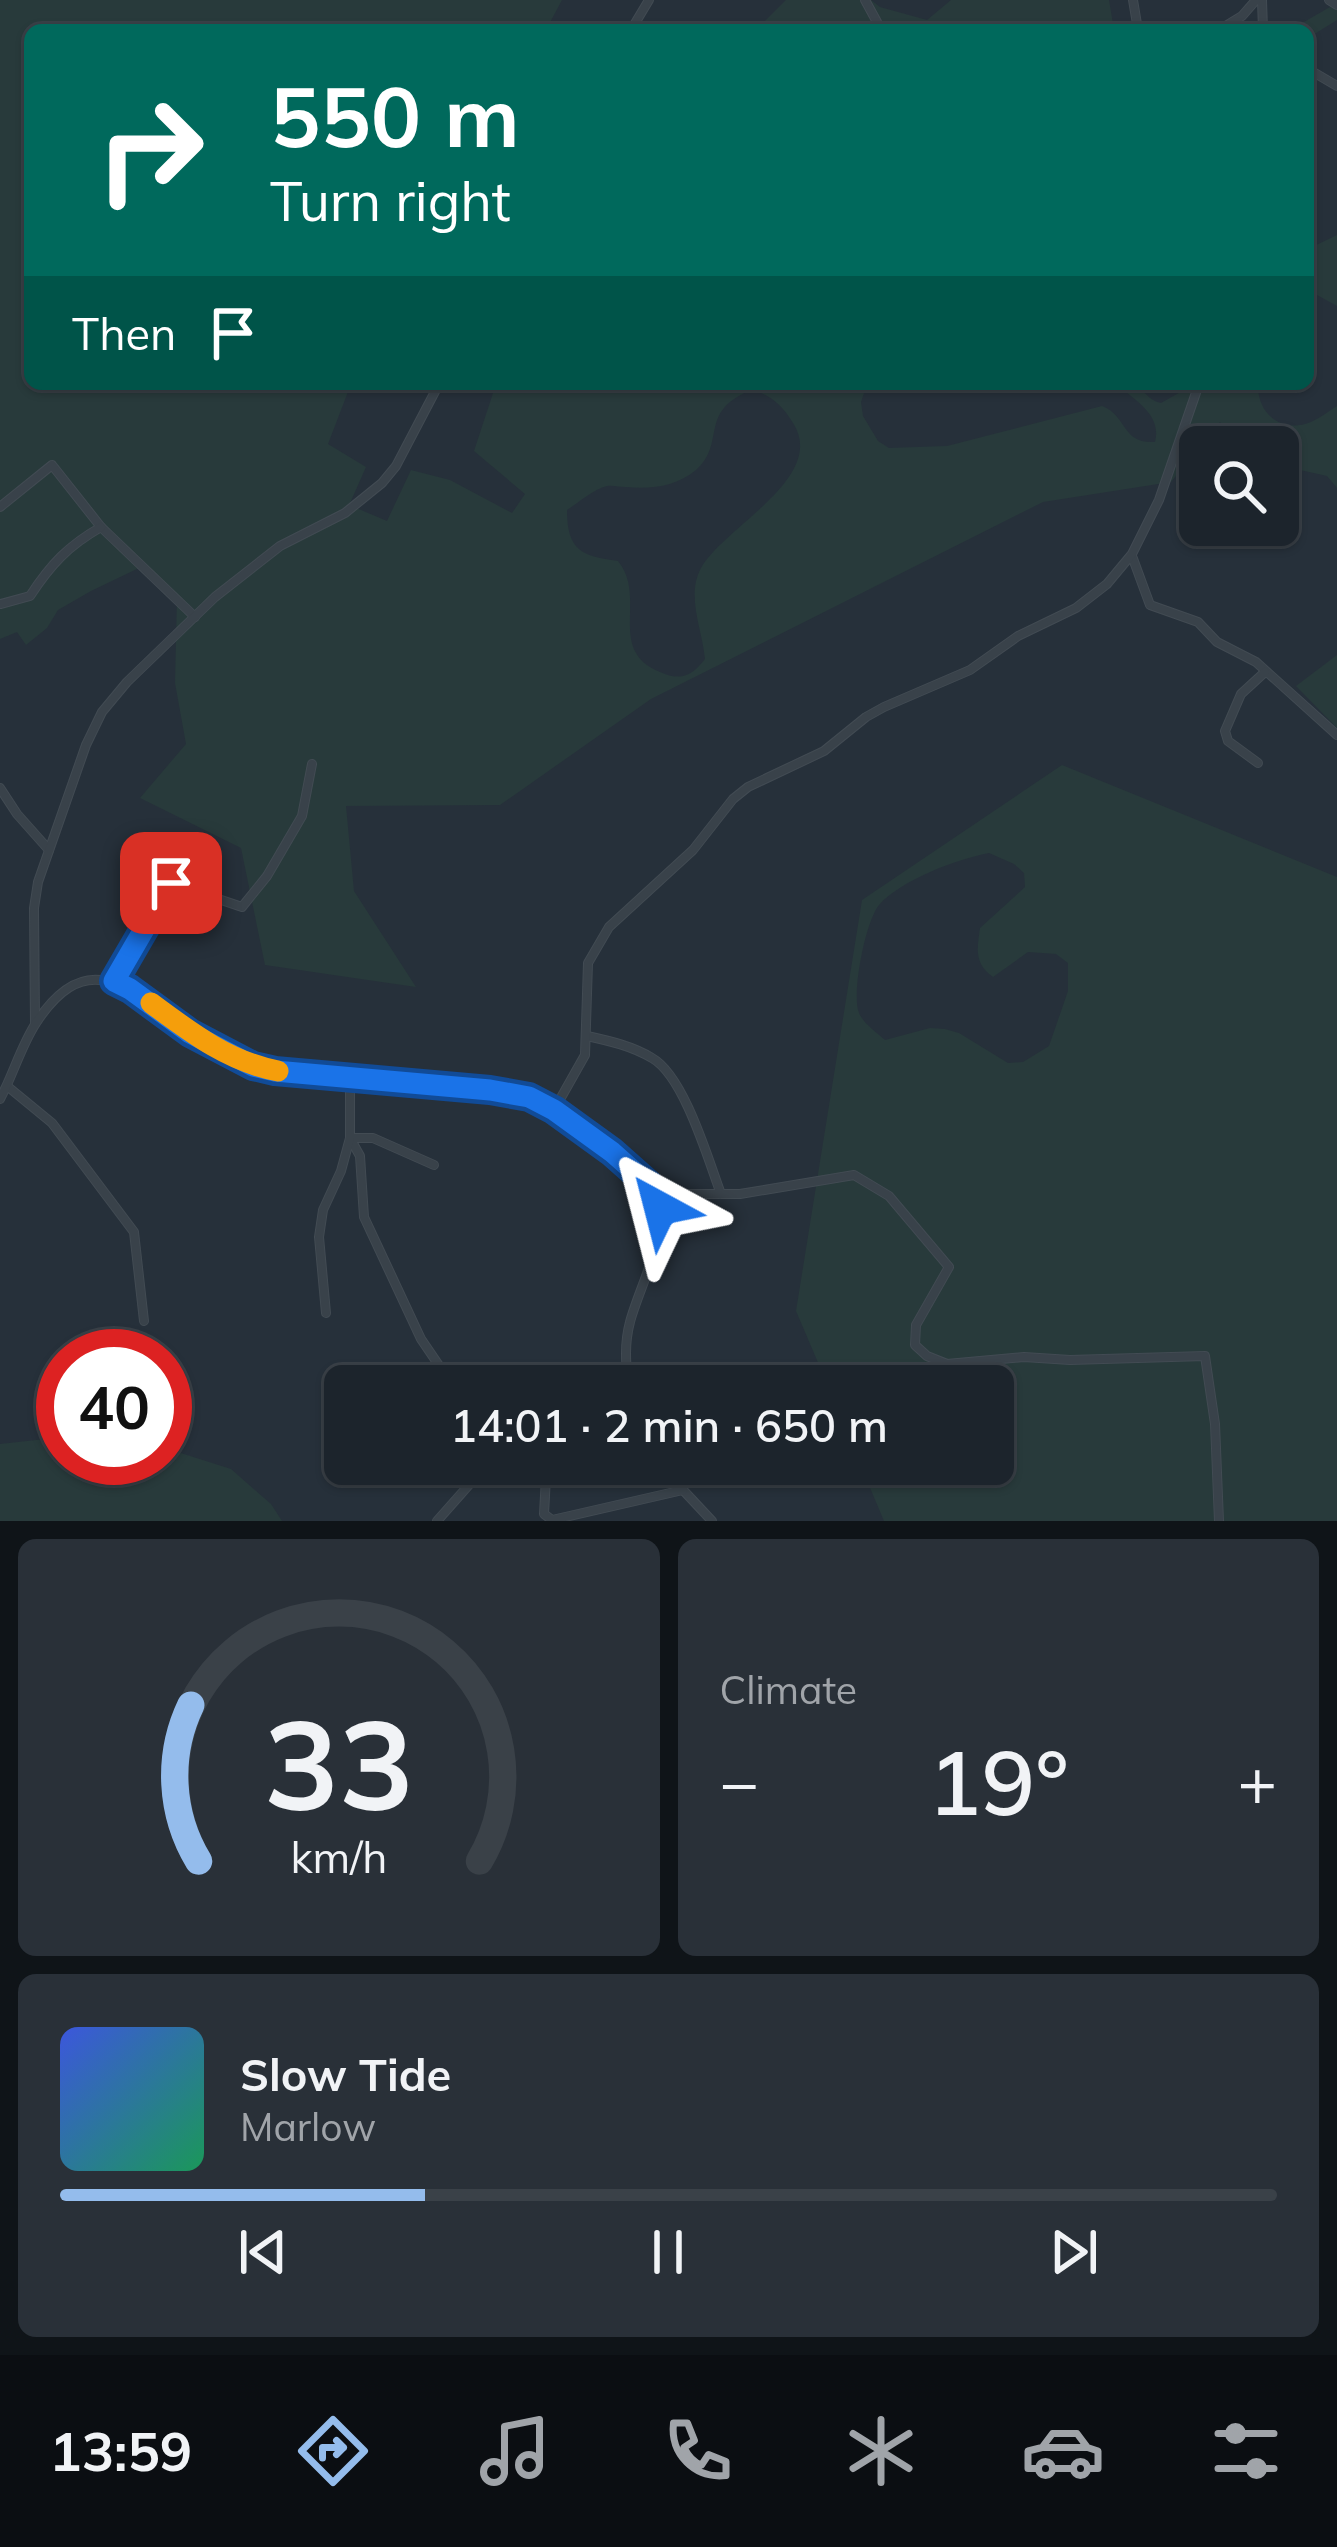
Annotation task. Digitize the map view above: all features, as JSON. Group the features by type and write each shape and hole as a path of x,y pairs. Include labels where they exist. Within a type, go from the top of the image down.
{"street":[{"path":"865,0 877,22"},
{"path":"1229,24 1259,0"},
{"path":"1329,0 1337,5"},
{"path":"35,1025 35,895 102,712 195,617 280,547 345,513 382,483 436,390"},
{"path":"554,1110 582,1064 588,963 602,936 702,841 740,792 824,751 884,706 962,674 1018,636 1076,608 1115,576 1132,554 1159,500 1197,390"},
{"path":"0,507 52,464 101,526 195,617"},
{"path":"1,604 30,596 50,564 101,526"},
{"path":"1132,554 1150,605 1198,622 1217,642 1250,658 1337,735"},
{"path":"1258,763 1228,741 1225,731 1241,694 1265,672"},
{"path":"114,981 171,883 242,907 267,876 302,816 312,764"},
{"path":"0,788 49,850"},
{"path":"0,1099 35,1025 69,988 98,979 114,981 140,996 235,1059 275,1071 516,1094 554,1110 612,1152 655,1194 661,1222 630,1319 626,1365"},
{"path":"587,1036 622,1044 657,1060 688,1105 721,1194"},
{"path":"326,1313 319,1237 322,1210 350,1138 350,1077"},
{"path":"7,1086 52,1123 134,1232 144,1321"},
{"path":"350,1138 373,1138 434,1165"},
{"path":"350,1138 360,1156 364,1216 421,1339 439,1365"},
{"path":"655,1194 740,1194 854,1175 889,1196 950,1267 916,1325 915,1345 947,1364 1024,1358 1205,1356 1215,1424 1219,1521"},
{"path":"437,1521 470,1485"},
{"path":"545,1485 542,1506 552,1520 683,1490"},
{"path":"680,1485 712,1521"}],"shaded area":[{"path":"0,0 562,0 549,24 24,24 24,390 349,390 328,444 366,467 347,510 354,507 387,521 411,470 450,480 512,513 525,494 474,451 494,390 751,390 865,390 863,416 878,441 889,448 947,446 1102,406 1136,439 1155,442 1151,416 1123,390 1140,390 1161,403 1184,390 1259,390 1273,419 1290,425 1311,422 1337,406 1337,488 1327,476 1299,470 1299,426 1224,426 1220,422 1217,426 1179,426 1179,472 1171,482 1043,502 651,699 500,805 346,806 354,891 416,987 265,965 241,848 140,798 186,744 175,683 177,597 141,567 58,610 47,628 26,645 17,632 0,639","holes":["751,390 775,402 793,423 800,443 797,463 769,500 701,568 695,601 705,659 688,674 665,674 646,665 636,653 631,639 630,592 618,561 579,549 570,535 567,510 607,486 654,487 688,476 705,460 724,408"]},
{"path":"786,0 871,0 927,20 951,0 1109,0 1113,24 762,24"},
{"path":"1337,3 1337,20 1314,34 1314,24 1300,24"},
{"path":"1337,235 1337,306 1314,293 1314,246"},
{"path":"1337,655 1337,728 1296,686"},
{"path":"1062,765 1337,877 1337,1521 884,1521 869,1485 1014,1485 1014,1365 819,1365 796,1311 862,900","holes":["989,853 1024,873 1025,887 980,928 978,955 993,977 1028,952 1056,954 1068,963 1068,991 1049,1046 1023,1062 1008,1063 945,1029 930,1028 885,1040 864,1020 857,1003 861,957 879,905 915,879"]},
{"path":"36,1440 36,1485 192,1485 192,1457 231,1469 271,1504 282,1521 0,1521 0,1444"}],"slow traffic":[{"path":"151,1003 235,1059 278,1071"}],"route":[{"path":"171,883 114,981 190,1033 235,1059 275,1071 529,1097 612,1152 648,1184 660,1208"}]}
